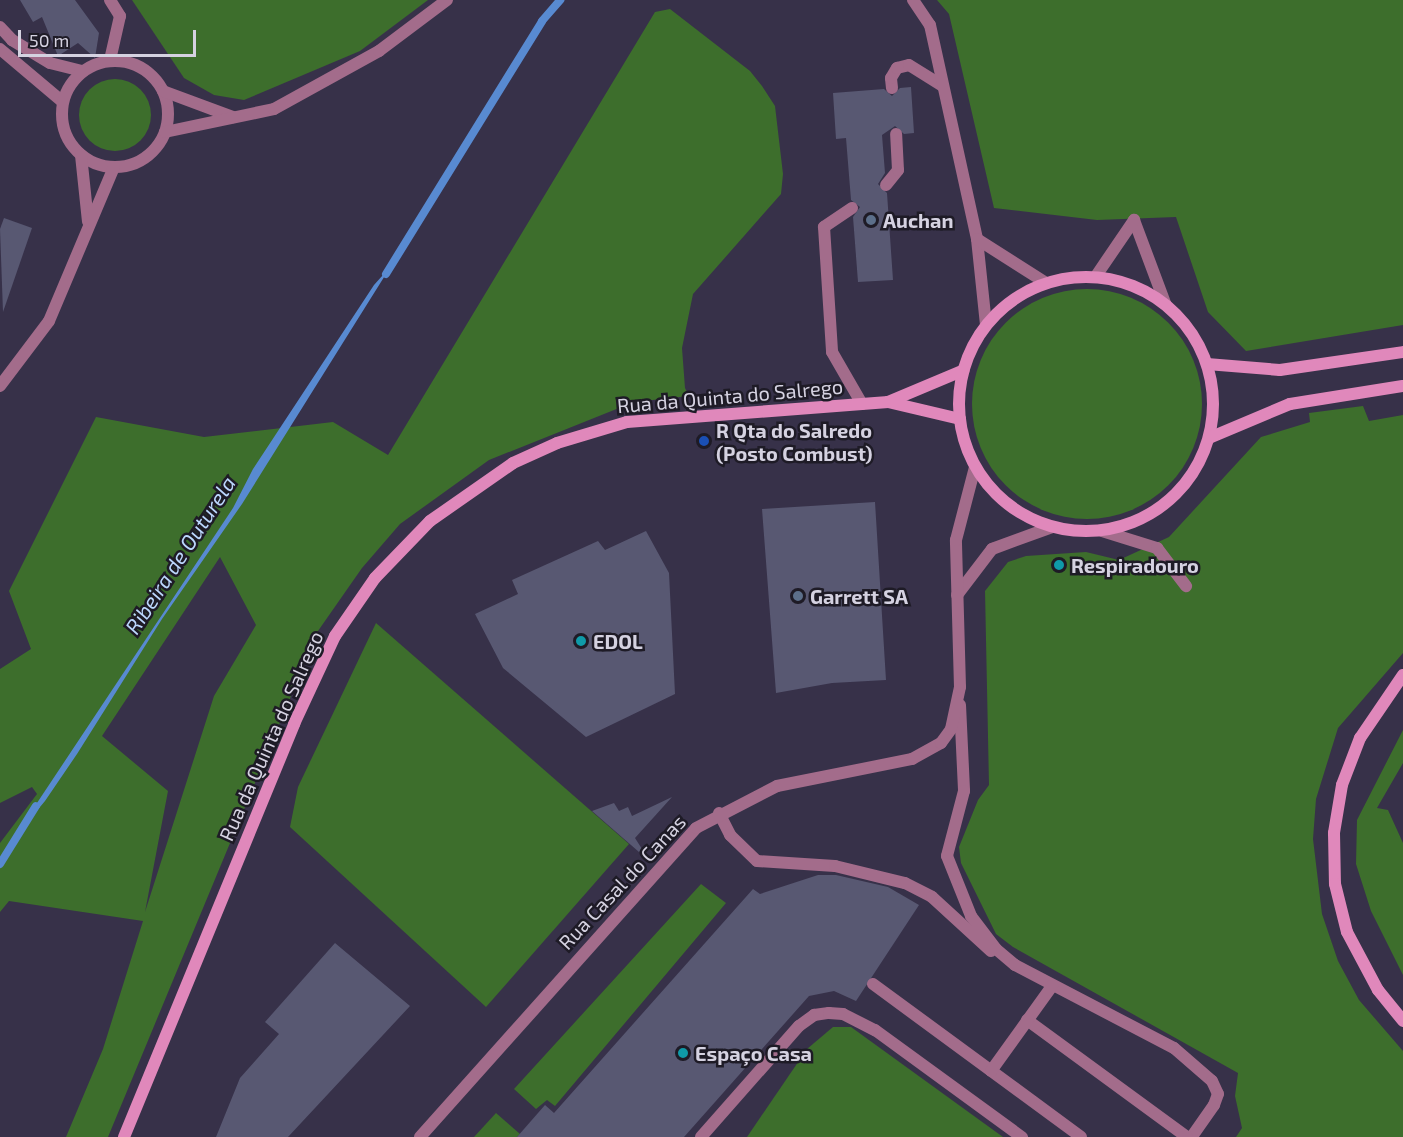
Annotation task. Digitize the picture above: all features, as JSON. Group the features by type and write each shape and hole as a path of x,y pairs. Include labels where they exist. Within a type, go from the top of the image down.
{"street":[{"path":"110,0 120,16 110,60"},
{"path":"165,132 274,109 315,89 379,51 447,0"},
{"path":"912,0 930,25 977,239 986,325"},
{"path":"0,27 12,40 50,63 82,71"},
{"path":"0,49 63,102"},
{"path":"110,60 137,65 152,76 163,91 168,114 165,132 149,154 132,164 114,167 97,164 81,155 63,128 63,102 70,84 82,71 110,60"},
{"path":"892,88 891,78 897,68 909,65 943,86"},
{"path":"163,91 234,118"},
{"path":"886,185 897,170 897,134"},
{"path":"81,155 88,224"},
{"path":"0,386 49,321 114,167"},
{"path":"852,208 824,227 832,352 862,404"},
{"path":"1096,276 1134,220 1165,303 1197,341 1207,364 1214,414 1209,438 1200,462 1170,501 1126,526 1102,531"},
{"path":"977,239 1046,282"},
{"path":"1165,303 1120,281 1096,276 1046,282 1003,307 986,325 964,370 960,419 975,467 1008,505 1052,527 1102,531 1157,548 1186,586"},
{"path":"1207,364 1280,370 1403,352"},
{"name":"Rua da Quinta do Salrego","path":"888,402 964,370"},
{"path":"1209,438 1290,404 1403,386"},
{"name":"Rua da Quinta do Salrego","path":"124,1137 294,724 335,636 375,578 430,521 513,463 557,443 627,422 888,402 960,419"},
{"name":"Rua Casal do Canas","path":"420,1137 696,828 719,813 777,786 875,768 927,753 941,744 951,729 959,695 956,540 975,467"},
{"path":"957,595 992,549 1052,527"},
{"path":"1402,1020 1359,959 1340,909 1335,884 1334,833 1342,785 1360,738 1383,701 1403,675"},
{"path":"1383,701 1403,685"},
{"path":"959,695 964,791 947,856 952,877 971,915 996,949 1015,965"},
{"path":"719,813 730,835 757,861 857,869 904,883 932,897 993,953 1052,986 1174,1048 1212,1081 1218,1094 1192,1137"},
{"path":"873,984 1081,1137"},
{"path":"991,1071 1052,986"},
{"path":"701,1137 799,1026 814,1016 829,1012 843,1014 875,1030 1022,1137"},
{"path":"1027,1020 1186,1137"}],"green space":[{"path":"132,0 428,0 360,51 244,100 214,95 184,78"},
{"path":"937,0 1403,0 1403,325 1246,351 1208,312 1176,217 1097,220 994,208 949,14"},
{"path":"670,9 750,71 762,86 775,106 783,174 781,194 693,294 682,348 685,388 689,396 634,402 489,460 400,524 362,568 318,631 108,1137 66,1137 103,1049 143,921 9,901 0,912 0,843 37,794 32,787 0,803 0,669 31,649 9,591 96,417 204,437 333,422 388,455 655,12","holes":["220,557 256,625 214,696 145,912 168,791 102,736"]},
{"path":"115,79 129,82 141,89 148,101 151,115 148,129 141,141 129,148 115,151 101,148 89,141 82,129 79,115 82,101 89,89 101,82"},
{"path":"1087,289 1131,298 1160,315 1176,331 1197,371 1202,404 1193,448 1176,477 1160,493 1120,514 1087,519 1043,510 1014,493 998,477 977,437 972,404 981,360 998,331 1014,315 1054,294"},
{"path":"1363,406 1369,421 1403,415 1403,653 1338,728 1316,799 1313,839 1322,914 1338,961 1359,1000 1403,1051 1403,1137 1236,1137 1242,1128 1235,1096 1238,1073 1013,947 996,934 961,863 959,847 978,800 989,785 985,591 1008,562 1026,556 1086,552 1119,560 1169,537 1261,437 1310,422 1309,413"},
{"path":"376,623 629,844 486,1007 290,827 298,787"},
{"path":"1403,730 1403,763 1377,808 1388,810 1403,843 1403,975 1371,911 1356,864 1357,820"},
{"path":"701,884 726,903 555,1106 547,1100 536,1109 514,1089"},
{"path":"833,1027 851,1027 1003,1137 747,1137 807,1049"},
{"path":"496,1113 520,1134 517,1137 474,1137"}],"water":[{"path":"391,266 242,504 162,619 45,801 35,813 31,812 233,508 253,469 374,285"}],"building":[{"path":"20,0 75,0 99,33 95,58 78,43 58,56 42,17 33,22"},
{"path":"911,87 914,133 904,134 895,126 882,135 885,173 878,184 887,193 893,280 858,282 853,217 860,207 851,200 846,138 836,139 833,93 884,89 892,96 900,88"},
{"path":"4,218 32,228 3,312 0,229"},
{"path":"875,502 886,680 832,683 776,693 762,509"},
{"name":"EDOL","path":"646,531 669,573 675,694 586,737 503,668 475,614 518,594 512,580 598,541 605,550"},
{"path":"672,797 635,838 642,849 639,852 592,811 614,803 619,811 628,807 632,816"},
{"name":"Espaço Casa","path":"818,875 836,875 888,887 919,905 856,1001 834,991 809,996 684,1137 517,1137 545,1105 554,1113 753,889 760,894"},
{"path":"335,943 410,1006 288,1137 216,1137 240,1078 279,1034 265,1022"}],"waterway":[{"path":"386,274 542,21 560,0"},
{"name":"Ribeira de Outurela","path":"0,864 36,806"}],"place":[{"name":"Auchan","path":"871,220"},
{"name":"R Qta do Salredo (Posto Combust)","path":"704,441"},
{"name":"Respiradouro","path":"1059,565"},
{"name":"Garrett SA","path":"798,596"},
{"name":"EDOL","path":"581,641"},
{"name":"Espaço Casa","path":"683,1053"}]}
